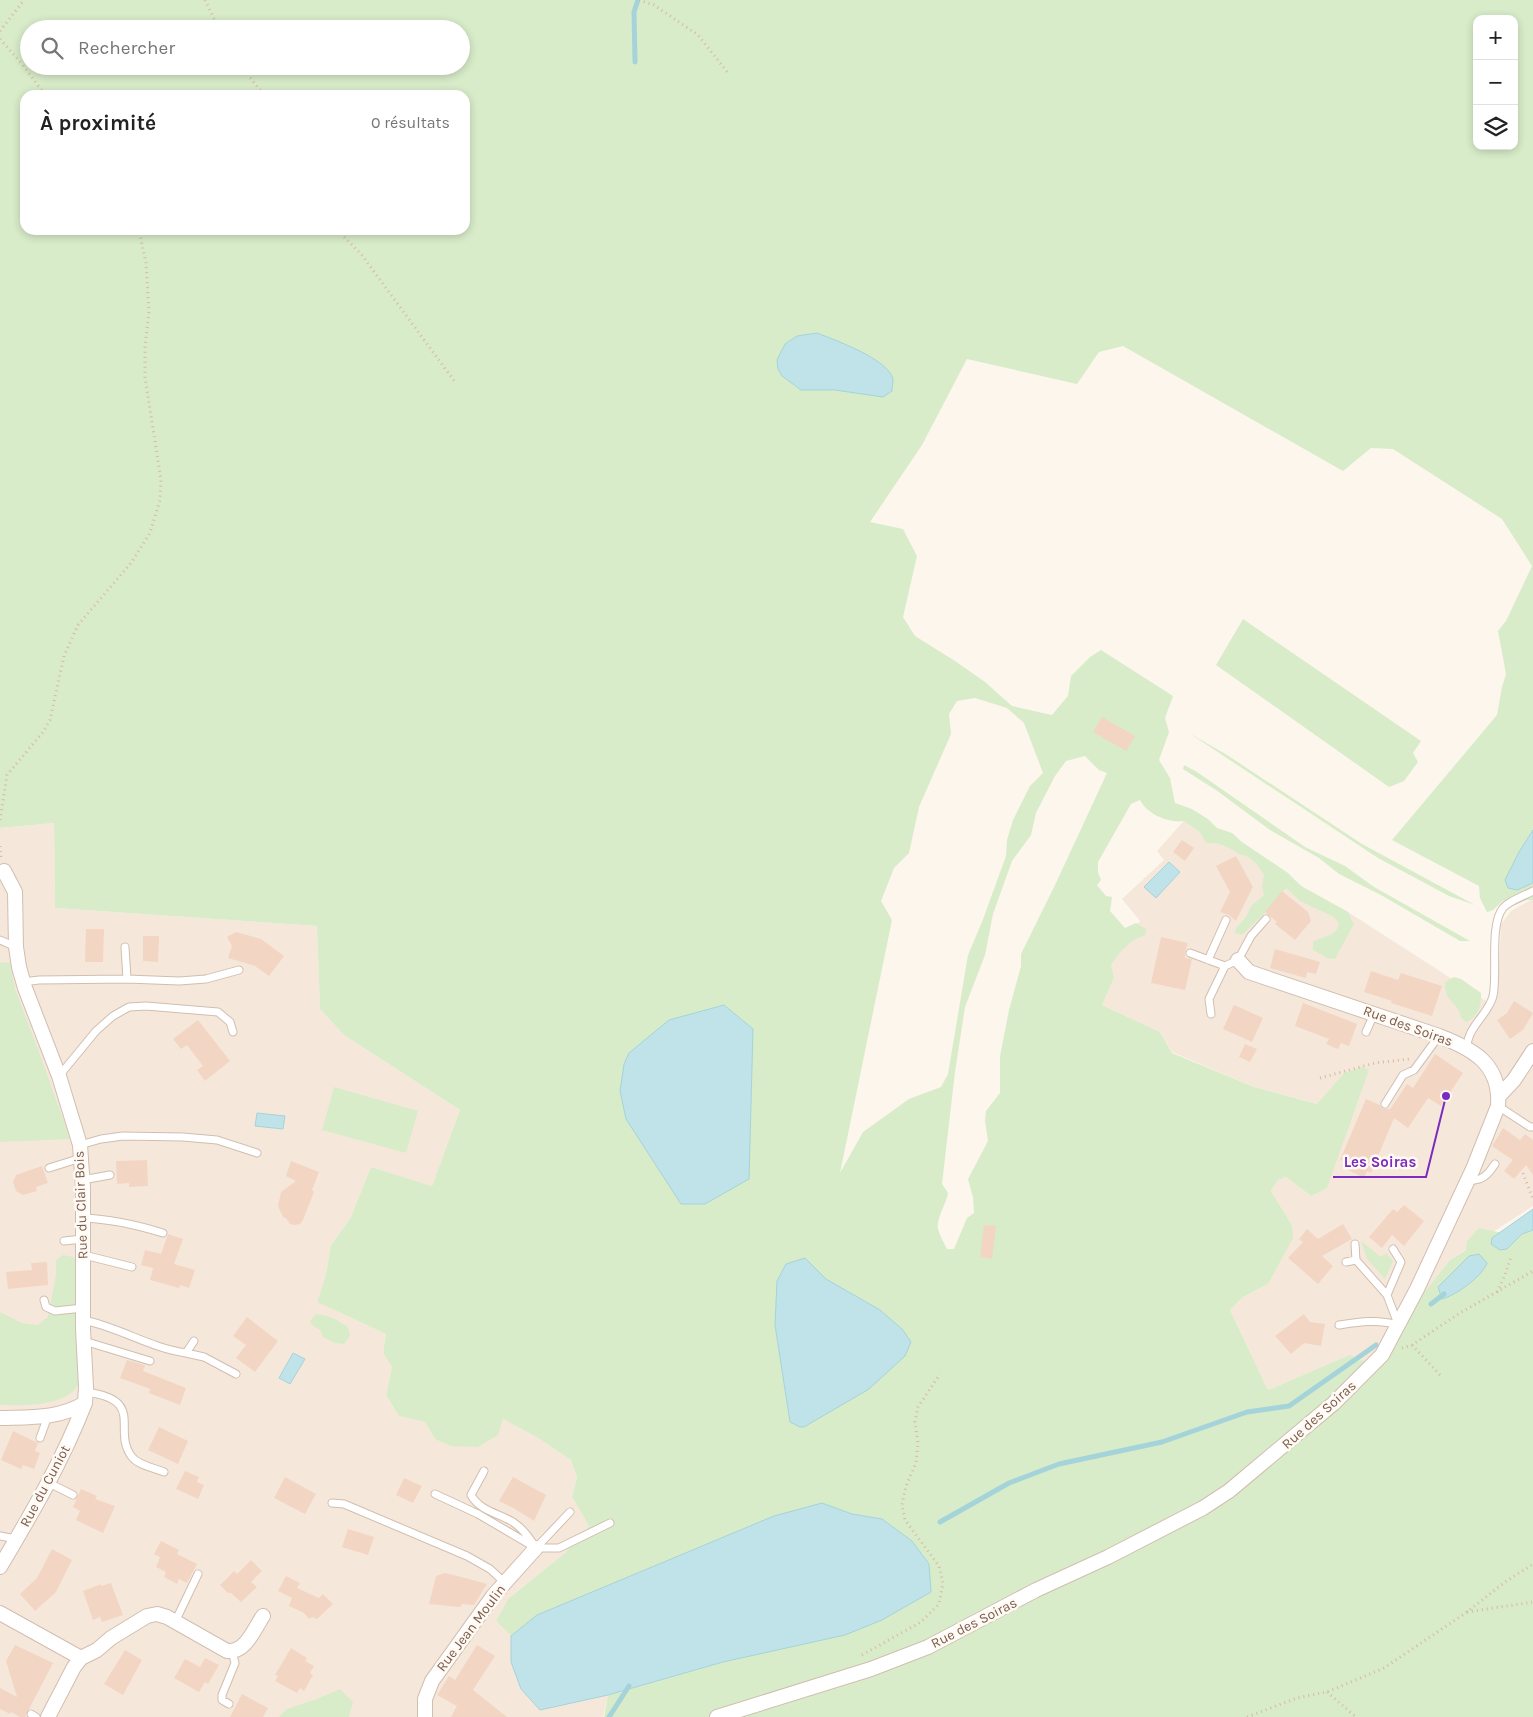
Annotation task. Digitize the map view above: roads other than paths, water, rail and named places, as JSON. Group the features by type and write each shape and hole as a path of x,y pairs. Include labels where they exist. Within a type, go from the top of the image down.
{"street":[{"name":"Rue du Clair Bois","path":"2,872 15,892 16,947 23,982 59,1076 80,1151 86,1398"},
{"name":"Rue des Soiras","path":"717,1717 871,1668 928,1647 1036,1590 1203,1508 1251,1474 1319,1416 1382,1355 1417,1289 1468,1181 1498,1101 1495,1078 1479,1057 1466,1047 1249,972 1238,960"},
{"path":"1498,1101 1533,1051"},
{"path":"0,1418 48,1416 75,1410 86,1398"},
{"name":"Rue du Cuniot","path":"0,1567 49,1482 73,1434 86,1398"},
{"name":"Rue Jean Moulin","path":"425,1717 425,1699 432,1682 505,1583 536,1548"},
{"path":"48,1717 74,1667 81,1658 147,1616 157,1614 167,1617 227,1651 235,1651 244,1646 263,1616"},
{"path":"1,1615 81,1658"}],"lane":[{"path":"1466,1047 1472,1030 1493,998 1495,986 1495,947 1500,913 1507,904 1533,891"},
{"path":"1211,1014 1209,999 1220,974 1225,966 1238,960 1250,936 1266,919"},
{"path":"1208,960 1226,920"},
{"path":"0,940 16,947"},
{"path":"124,947 127,979"},
{"path":"1190,953 1225,966"},
{"path":"23,982 38,980 127,979 180,981 206,979 239,970"},
{"path":"59,1076 96,1030 113,1016 129,1007 146,1006 218,1012 230,1022 233,1032"},
{"path":"1366,1032 1374,1014"},
{"path":"1386,1104 1402,1074 1414,1070 1438,1036"},
{"path":"1498,1101 1530,1127 1533,1127"},
{"path":"49,1168 101,1139 123,1136 182,1137 217,1140 257,1153"},
{"path":"1468,1181 1487,1176 1494,1164"},
{"path":"82,1180 110,1175"},
{"path":"83,1218 103,1219 145,1227 163,1233"},
{"path":"64,1241 83,1239"},
{"path":"1355,1244 1356,1260 1387,1295 1398,1325"},
{"path":"1387,1295 1401,1262 1393,1249"},
{"path":"84,1255 132,1267"},
{"path":"1346,1262 1356,1260"},
{"path":"44,1300 46,1307 55,1311 83,1314 101,1324 169,1351 204,1357 236,1374"},
{"path":"1339,1325 1368,1320 1385,1321 1398,1325"},
{"path":"84,1341 150,1361"},
{"path":"186,1353 194,1341"},
{"path":"86,1398 108,1398 122,1408 125,1417 126,1445 131,1457 137,1462 164,1472"},
{"path":"40,1438 48,1416"},
{"path":"484,1471 471,1495 476,1504 513,1522 527,1533 536,1548"},
{"path":"49,1482 73,1495"},
{"path":"434,1494 478,1514 536,1548 559,1548 610,1523"},
{"path":"332,1503 344,1504 467,1556 490,1570 505,1583"},
{"path":"536,1548 570,1512"},
{"path":"0,1536 16,1540"},
{"path":"175,1622 198,1574"},
{"path":"229,1704 222,1700 222,1695 235,1663 232,1651"}],"water":[{"path":"817,333 860,351 882,364 893,379 892,391 883,397 835,390 801,390 782,376 778,369 777,360 785,344 797,336"},
{"path":"1533,830 1533,883 1517,890 1508,888 1505,880"},
{"path":"1169,862 1180,872 1156,898 1144,887"},
{"path":"724,1005 753,1029 749,1179 705,1204 681,1204 626,1119 620,1091 624,1064 629,1053 669,1020"},
{"path":"257,1113 285,1116 283,1129 255,1126"},
{"path":"1533,1209 1533,1230 1522,1234 1507,1249 1500,1250 1491,1244 1492,1238"},
{"path":"1479,1254 1487,1263 1480,1274 1461,1290 1442,1299 1438,1287 1469,1256"},
{"path":"805,1258 826,1279 880,1310 902,1329 911,1342 905,1356 869,1389 804,1427 800,1427 790,1422 775,1325 777,1281 786,1264"},
{"path":"293,1353 305,1359 290,1384 279,1378"},
{"path":"822,1503 852,1514 882,1519 912,1541 929,1564 931,1592 882,1620 845,1635 723,1662 608,1695 540,1710 521,1689 511,1662 511,1636 537,1615 774,1516"}],"waterway":[{"path":"635,62 634,12 638,0"},
{"path":"1431,1304 1444,1294"},
{"path":"940,1522 1009,1483 1059,1464 1162,1442 1247,1412 1289,1406 1376,1345"},
{"path":"609,1717 629,1686"}],"place":[{"name":"Les Soiras","path":"1446,1096"}]}
